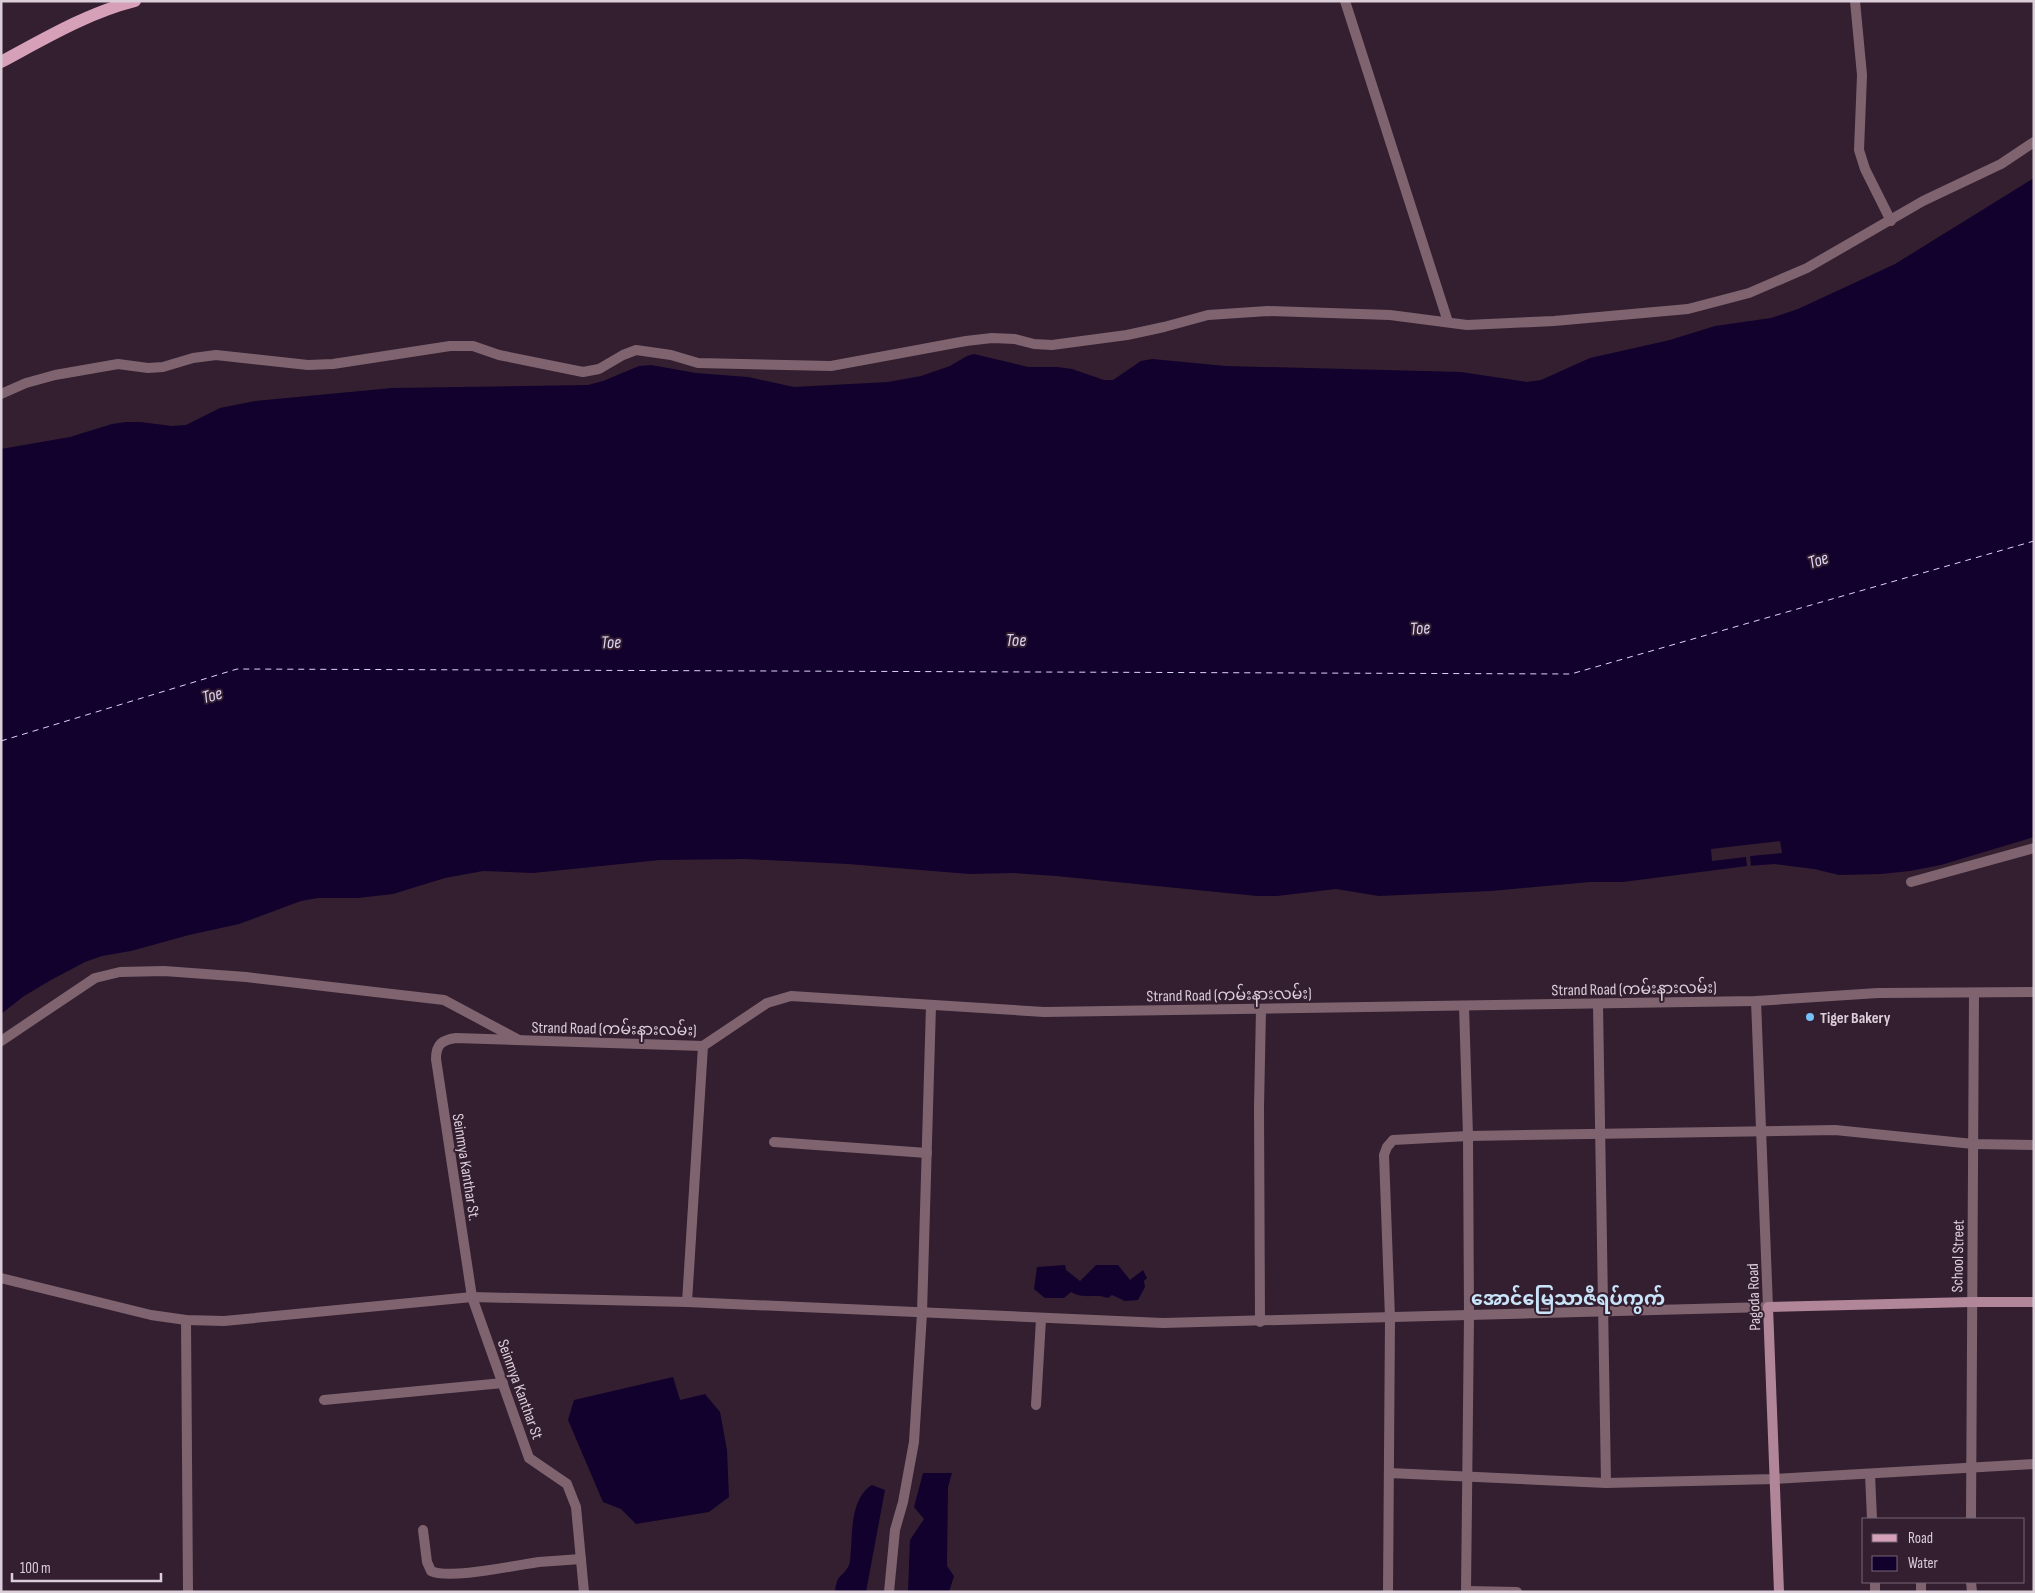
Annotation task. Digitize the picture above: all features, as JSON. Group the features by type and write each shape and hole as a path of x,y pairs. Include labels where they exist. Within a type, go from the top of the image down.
{"main road":[{"path":"1,62 94,15 135,1"},
{"path":"1768,1307 2034,1302"},
{"name":"Pagoda Road","path":"1768,1307 1779,1592"}],"street":[{"path":"1345,1 1448,322"},
{"path":"1855,1 1862,75 1859,150 1891,221"},
{"path":"1,394 26,383 55,375 118,364 148,368 163,367 193,358 216,355 308,365 333,364 450,346 473,346 499,355 583,372 599,369 636,350 671,355 698,363 831,366 966,340 992,338 1016,339 1034,344 1062,344 1127,335 1208,315 1277,312 1390,315 1467,325 1554,321 1688,309 1749,293 1827,258 1923,202 2001,164 2034,142"},
{"path":"1911,882 2034,848"},
{"path":"1,1041 95,978 120,972 164,971 246,977 444,1000 519,1041"},
{"name":"School Street","path":"1970,1518 1974,992"},
{"name":"Strand Road (ကမ်းနားလမ်း)","path":"440,1043 445,1039 456,1038 703,1046 767,1003 791,996 1044,1012 1756,1001 1878,993 2034,992"},
{"name":"Pagoda Road","path":"1756,1001 1768,1307"},
{"path":"1598,1004 1606,1483"},
{"path":"889,1592 894,1530 903,1502 914,1442 922,1313 931,1005"},
{"path":"1464,1006 1468,1136 1469,1316 1466,1591 1516,1592"},
{"path":"1260,1322 1259,1108 1261,1009"},
{"name":"Seinmya Kanthar St.","path":"440,1043 436,1049 436,1060 472,1297"},
{"path":"687,1302 703,1046"},
{"path":"1388,1592 1390,1318 1384,1156 1387,1147 1393,1140 1468,1136 1836,1130 1973,1144 2034,1145"},
{"path":"774,1142 927,1153"},
{"path":"1,1278 151,1315 186,1320 224,1320 472,1297 687,1302 1163,1323 1260,1322 1768,1307"},
{"name":"Seinmya Kanthar St","path":"472,1297 529,1458 566,1484 576,1507 584,1592"},
{"path":"1036,1405 1041,1319"},
{"path":"186,1320 188,1592"},
{"path":"324,1400 503,1383"},
{"path":"1389,1473 1606,1483 1775,1479 2034,1464"},
{"path":"1870,1474 1872,1518"},
{"path":"422,1530 427,1562 431,1571 435,1573 460,1573 540,1562 581,1559"}],"water":[{"name":"Toe","path":"2034,178 2034,837 1941,865 1881,874 1839,875 1814,869 1775,864 1623,882 1590,882 1491,891 1379,896 1336,889 1277,896 1257,896 1056,876 1014,873 969,874 848,864 746,859 660,860 533,873 483,871 445,878 393,894 358,898 318,898 301,901 239,924 131,951 102,956 85,962 51,980 24,996 1,1014 1,449 70,437 112,424 126,422 172,426 186,425 220,408 255,401 392,388 588,385 639,366 651,365 696,373 748,377 794,387 888,382 921,376 950,366 974,354 1028,367 1072,369 1104,380 1113,380 1141,361 1152,359 1226,366 1461,372 1527,382 1541,380 1590,358 1670,340 1715,326 1771,318 1798,309 1895,264"},
{"path":"1065,1265 1066,1270 1080,1281 1096,1265 1118,1265 1130,1280 1143,1270 1147,1278 1144,1281 1145,1287 1138,1300 1125,1301 1112,1295 1108,1298 1081,1296 1071,1292 1064,1298 1045,1298 1034,1289 1037,1267"},
{"path":"673,1377 680,1400 705,1394 720,1412 727,1450 729,1497 709,1512 636,1524 621,1509 603,1502 568,1420 574,1400"},
{"path":"923,1473 952,1473 948,1487 947,1566 954,1576 949,1592 908,1592 910,1540 924,1519 914,1507"},
{"path":"872,1485 885,1490 866,1592 835,1592 839,1578 850,1563 854,1514 857,1505 865,1490"}],"pier":[{"path":"1780,841 1782,853 1750,856 1751,866 1747,866 1746,857 1712,861 1711,849"}],"ferry route":[{"path":"1,741 237,669 1571,674 2034,541"}],"place":[{"name":"Tiger Bakery","path":"1810,1017"}],"district":[{"name":"အောင်မြေသာဇီရပ်ကွက်","path":"1568,1298"}]}
